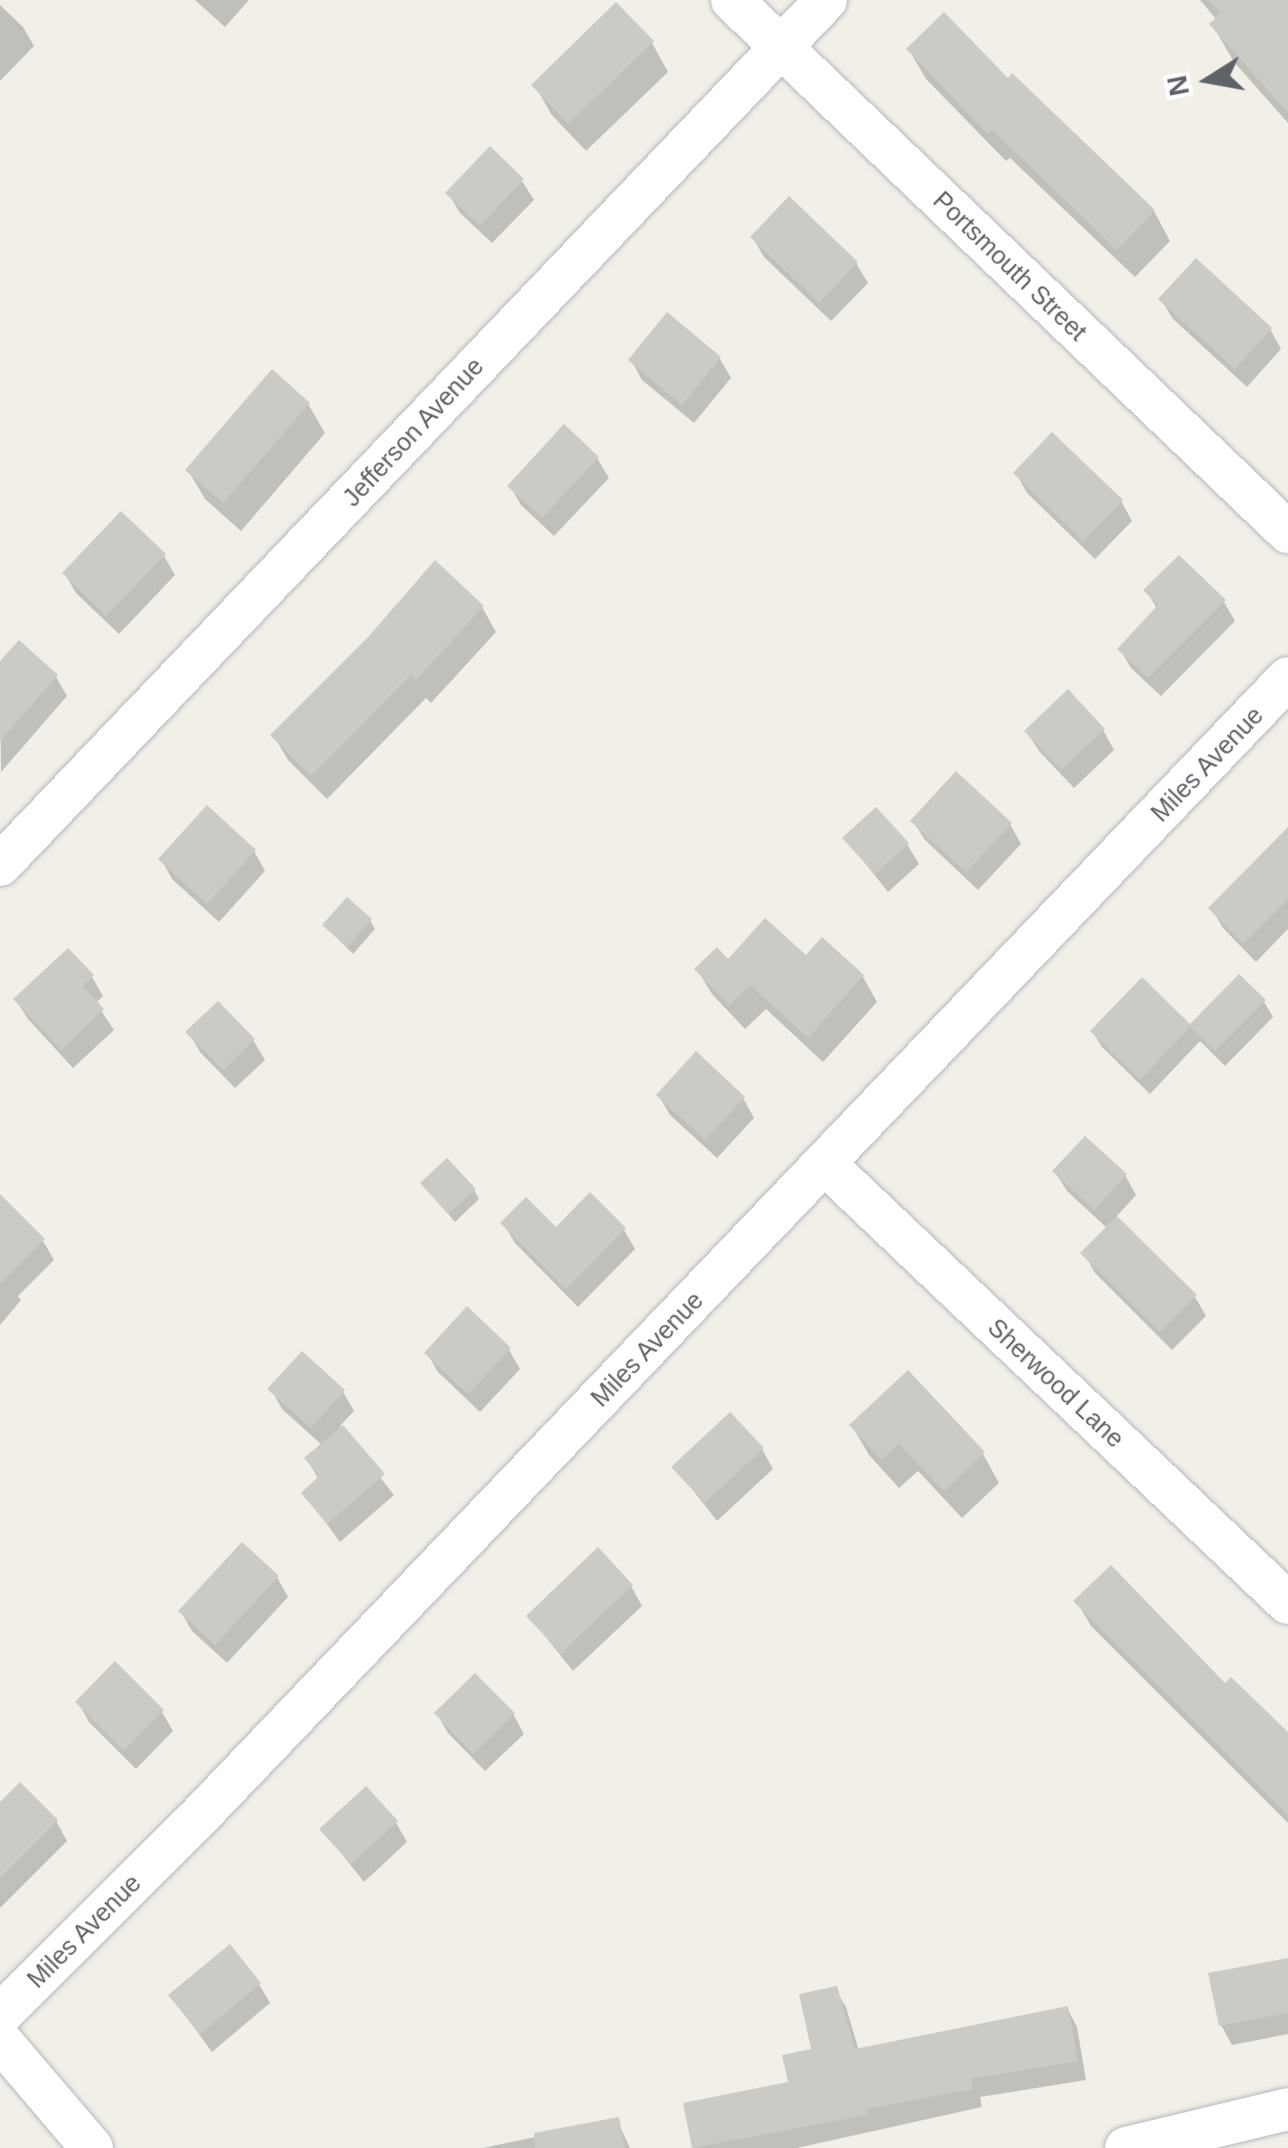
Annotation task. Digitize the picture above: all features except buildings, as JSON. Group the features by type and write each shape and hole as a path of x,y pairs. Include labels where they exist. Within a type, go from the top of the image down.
{"street":[{"name":"Portsmouth Street","path":"732,0 1288,532"},
{"name":"Jefferson Avenue","path":"0,864 826,0"},
{"name":"Miles Avenue","path":"0,2014 195,1822 1288,678"},
{"name":"Sherwood Lane","path":"825,1164 1288,1602"},
{"path":"0,2040 92,2148"},
{"path":"1126,2148 1288,2110"}]}
